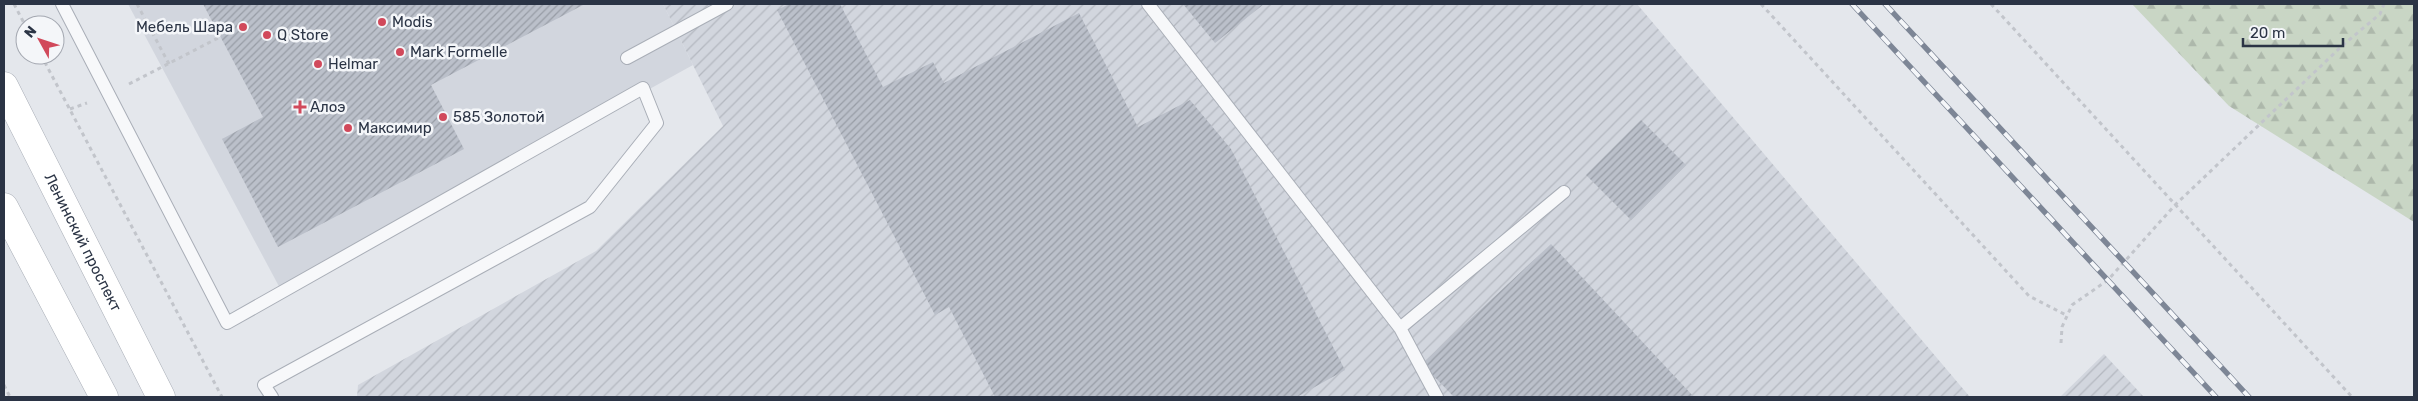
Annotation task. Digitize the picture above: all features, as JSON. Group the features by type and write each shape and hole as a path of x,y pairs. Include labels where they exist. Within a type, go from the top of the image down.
{"main road":[{"name":"Ленинский проспект","path":"4,86 162,397"},
{"path":"4,207 104,397"}],"lane":[{"path":"62,4 227,323 643,88 657,123 590,207 264,385 272,397"},
{"path":"627,58 726,4"},
{"path":"1148,4 1400,328 1437,397"},
{"path":"1400,328 1564,192"}],"path":[{"path":"14,4 20,15"},
{"path":"137,4 169,64"},
{"path":"1761,4 2029,296 2066,315"},
{"path":"1991,4 2352,397"},
{"path":"2061,343 2062,327 2072,305 2114,274 2174,205 2343,45 2380,14 2384,4"},
{"path":"70,109 108,95 220,37"},
{"path":"46,65 222,397"},
{"path":"4,385 10,397"}],"shaded area":[{"path":"128,4 663,4 693,65 282,292"},
{"path":"663,4 1637,4 1970,397 357,397 358,385 596,251 723,126"},
{"path":"2104,354 2144,397 2060,397"}],"green space":[{"path":"2132,4 2414,4 2414,222 2229,106"}],"building":[{"name":"Максимир","path":"203,4 585,4 431,85 464,149 278,247 222,139 263,117"},
{"path":"789,4 840,4 883,87 933,62 944,83 1079,13 1138,127 1190,100 1231,149 1345,370 1297,397 995,397 949,307 935,315 777,10"},
{"path":"1183,4 1264,4 1215,43"},
{"path":"1641,120 1686,165 1631,220 1586,175"},
{"path":"1551,244 1694,397 1454,397 1422,364"}],"railway":[{"path":"1852,4 2216,397"},
{"path":"1885,4 2249,397"}],"place":[{"name":"Modis","path":"382,22"},
{"name":"Мебель Шара","path":"243,27"},
{"name":"Q Store","path":"267,35"},
{"name":"Mark Formelle","path":"400,52"},
{"name":"Helmar","path":"318,64"},
{"name":"Алоэ","path":"300,107"},
{"name":"585 Золотой","path":"443,117"},
{"name":"Максимир","path":"348,128"}]}
